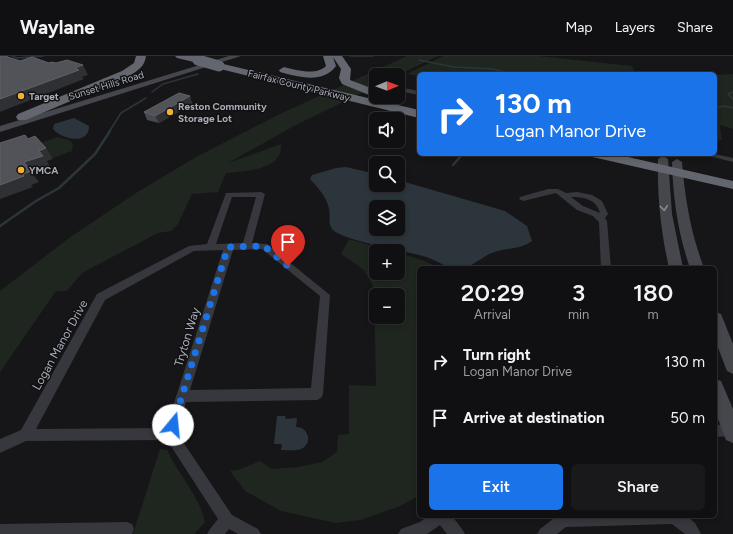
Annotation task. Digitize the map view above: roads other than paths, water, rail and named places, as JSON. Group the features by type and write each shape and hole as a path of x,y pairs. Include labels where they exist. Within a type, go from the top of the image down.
{"highway":[{"path":"22,117 123,75 137,66 140,62 141,56"},
{"name":"Fairfax County Parkway","path":"180,56 198,60 235,58 316,85 369,94"},
{"path":"316,85 336,67 336,63 328,56"},
{"path":"256,66 302,74 316,74 324,72 330,67 328,56"},
{"path":"338,56 346,69 344,78 346,82 369,92"},
{"name":"Fairfax County Parkway","path":"216,59 417,113"},
{"path":"316,85 340,71 343,65"},
{"path":"405,102 417,105"},
{"path":"610,156 662,164 733,179"},
{"path":"645,156 662,164"},
{"path":"677,167 733,174"},
{"path":"677,167 733,185"}],"main road":[{"name":"Sunset Hills Road","path":"0,124 216,59"},
{"name":"Sunset Hills Road","path":"0,129 216,59"},
{"path":"662,164 662,182 666,223 676,266"},
{"path":"677,167 683,220 691,253 696,266"},
{"path":"717,323 733,366"},
{"path":"717,393 729,431"}],"street":[{"path":"405,90 417,93"},
{"path":"714,156 733,160"},
{"path":"523,199 551,191 558,191 580,208 600,218 603,221 606,266"},
{"path":"211,247 229,195 261,194 247,247"},
{"path":"565,196 576,194 590,196 602,205 604,214 600,218"},
{"name":"Logan Manor Drive","path":"26,435 101,297 192,248 264,246 325,295 318,394 182,396"},
{"name":"Tryton Way","path":"170,434 228,247"},
{"path":"0,446 26,435 170,434 227,520 253,534"},
{"path":"406,534 424,528 438,518"},
{"path":"443,518 457,534"},
{"path":"545,534 564,520 588,518"},
{"path":"676,518 683,521 692,530 693,534"},
{"path":"215,534 227,520"},
{"path":"0,531 127,529"}],"waterway":[{"path":"12,56 17,58 43,56"},
{"path":"350,56 373,56"},
{"path":"419,60 454,67 493,69 506,72"},
{"path":"152,92 163,84 198,74"},
{"path":"733,92 728,94 733,99"},
{"path":"109,132 121,113 146,98"},
{"path":"717,108 725,106 733,108"},
{"path":"0,226 36,201 59,188 95,154 110,131"},
{"path":"453,165 459,156"}],"place":[{"name":"Target","path":"21,96"},
{"name":"Reston Community Storage Lot","path":"170,112"},
{"name":"YMCA","path":"21,170"}]}
